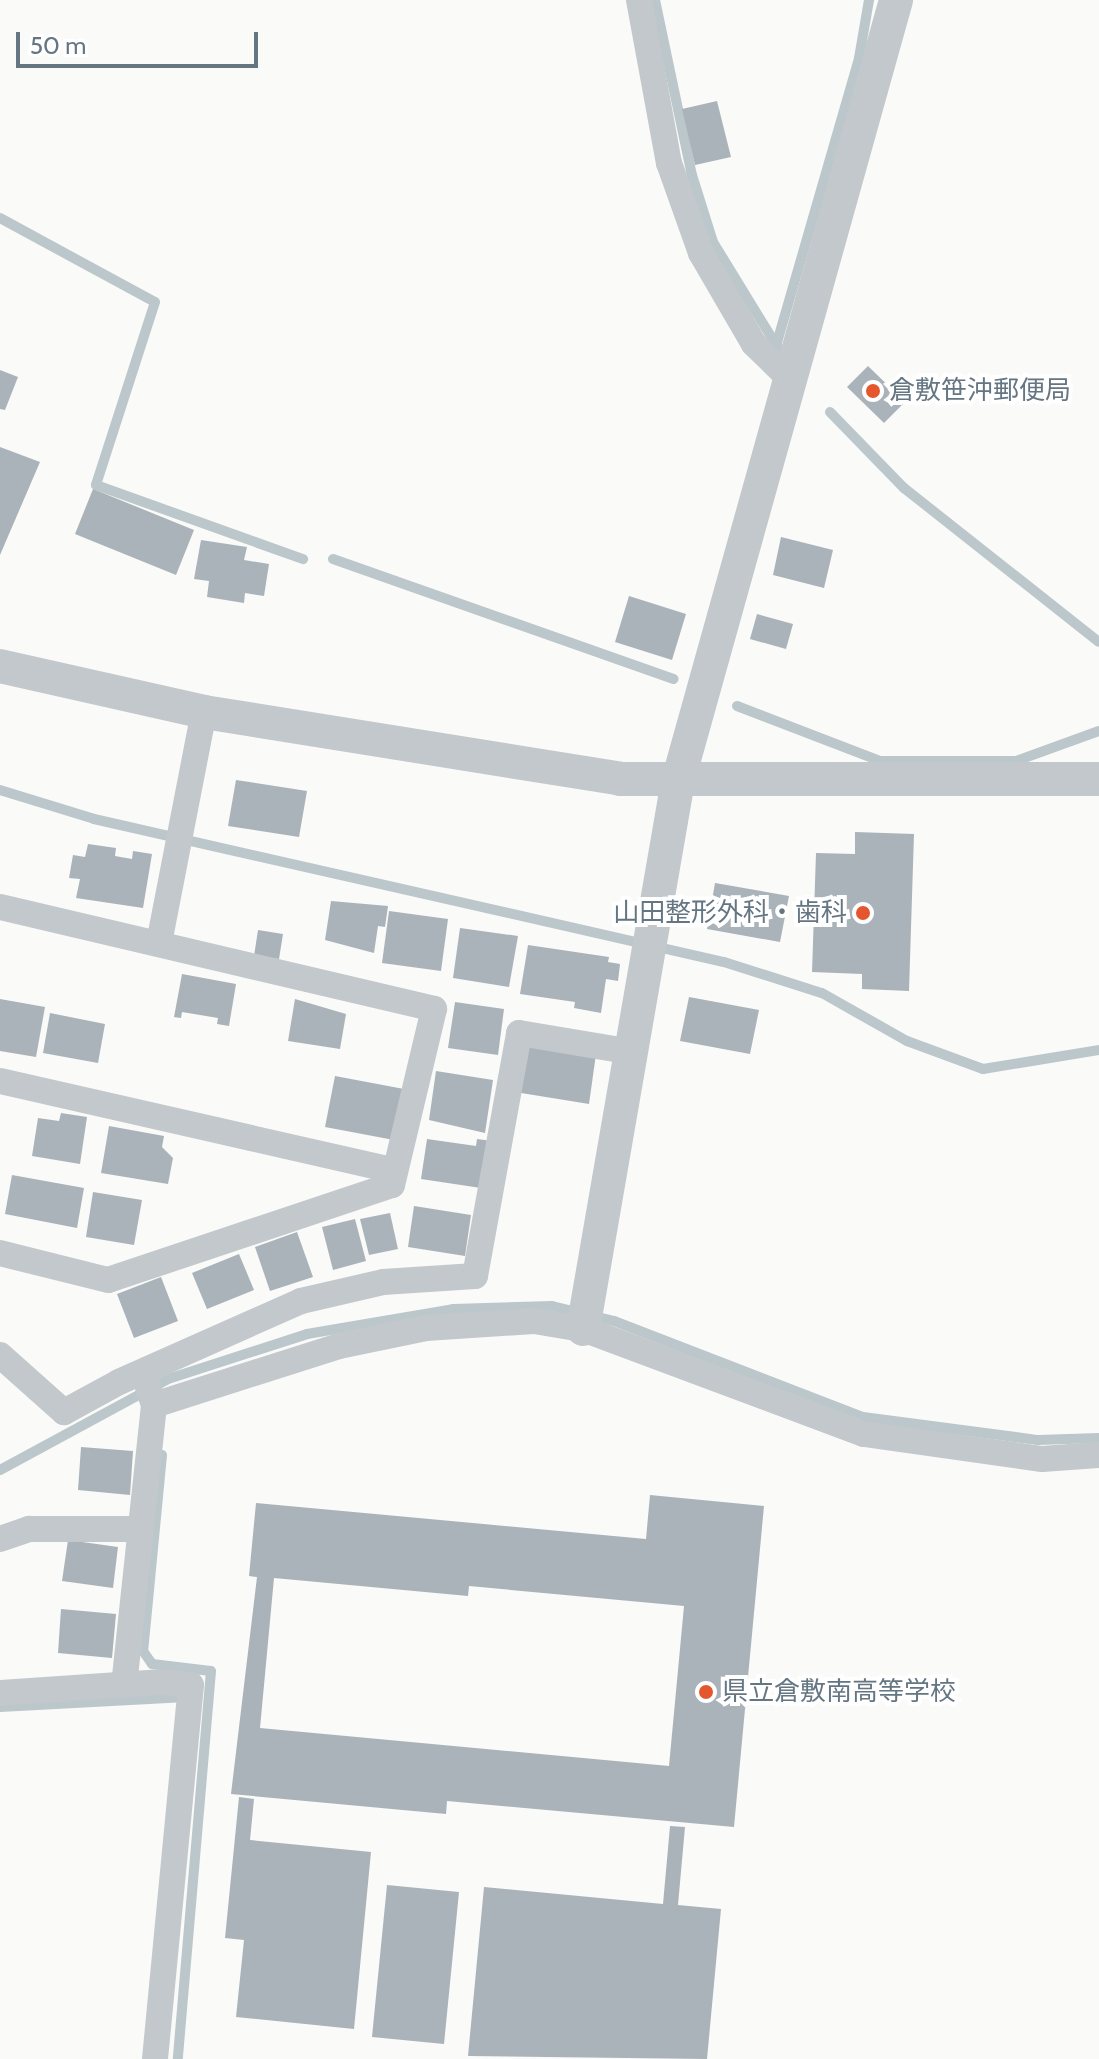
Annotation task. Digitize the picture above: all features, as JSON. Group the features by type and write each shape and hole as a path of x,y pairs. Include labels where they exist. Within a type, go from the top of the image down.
{"street":[{"path":"639,0 669,163 701,253 754,344 791,380"},
{"path":"586,1314 678,781 896,0"},
{"path":"0,666 204,712 620,779 1099,779"},
{"path":"159,943 204,712"},
{"path":"0,907 434,1009 392,1185 108,1280 0,1253"},
{"path":"149,1388 301,1301 383,1282 475,1276 519,1033 632,1052"},
{"path":"0,1081 395,1171"},
{"path":"0,1355 64,1412 149,1388 426,1328 534,1321 586,1314 864,1434 1042,1459 1099,1455"},
{"path":"124,1686 141,1529 149,1388"},
{"path":"0,1539 29,1529 141,1529"},
{"path":"0,1693 191,1685 155,2059"}],"building":[{"path":"717,101 731,157 695,165 682,109"},
{"path":"868,366 905,402 884,423 847,387"},
{"path":"0,370 18,377 5,410 0,409"},
{"path":"0,447 40,462 0,555"},
{"path":"93,489 194,530 176,575 75,534"},
{"path":"781,537 833,550 824,588 773,575"},
{"path":"201,540 247,547 244,560 269,564 264,596 245,593 244,603 207,597 209,581 194,579"},
{"path":"629,596 686,614 672,660 615,642"},
{"path":"757,614 793,624 786,649 750,639"},
{"path":"236,780 307,791 299,837 228,826"},
{"name":"山田整形外科・歯科","path":"855,832 914,834 909,991 862,989 862,974 812,972 816,853 855,854"},
{"path":"88,844 116,848 115,856 132,859 133,851 152,854 143,908 76,898 80,879 69,878 73,855 85,857"},
{"path":"715,883 789,896 780,942 707,929"},
{"path":"331,901 388,906 385,927 378,926 374,953 325,940"},
{"path":"389,911 448,919 441,971 382,963"},
{"path":"460,928 518,936 509,987 453,978"},
{"path":"258,930 283,934 279,959 254,956"},
{"path":"528,945 609,957 608,962 620,964 618,981 606,979 601,1013 574,1008 575,1002 520,994"},
{"path":"182,974 236,984 229,1026 217,1024 218,1018 182,1012 181,1018 174,1017"},
{"path":"689,997 759,1010 750,1054 680,1041"},
{"path":"0,999 45,1007 36,1057 0,1051"},
{"path":"295,999 346,1014 340,1049 288,1041"},
{"path":"455,1002 504,1009 498,1055 448,1048"},
{"path":"50,1013 105,1024 98,1063 43,1053"},
{"path":"523,1042 596,1054 589,1104 515,1092"},
{"path":"436,1071 493,1080 485,1133 429,1120"},
{"path":"335,1076 404,1089 394,1140 325,1127"},
{"path":"61,1113 87,1117 80,1164 32,1156 38,1118 59,1121"},
{"path":"109,1126 164,1136 162,1147 173,1158 168,1184 101,1173"},
{"path":"427,1139 476,1146 477,1139 492,1141 481,1188 421,1179"},
{"path":"12,1175 84,1188 77,1228 5,1214"},
{"path":"93,1192 142,1200 134,1245 86,1237"},
{"path":"414,1206 471,1215 465,1256 408,1247"},
{"path":"390,1213 398,1249 369,1255 360,1219"},
{"path":"355,1219 366,1261 333,1270 322,1227"},
{"path":"297,1232 313,1277 270,1291 255,1247"},
{"path":"239,1254 254,1290 207,1309 192,1273"},
{"path":"161,1277 178,1321 134,1338 117,1294"},
{"path":"81,1447 133,1451 130,1495 78,1490"},
{"path":"650,1495 764,1506 734,1827 447,1801 446,1814 231,1794 257,1577 249,1576 256,1503 646,1539","holes":["274,1578 468,1596 469,1586 684,1606 669,1766 260,1728"]},
{"path":"68,1540 118,1547 113,1588 62,1581"},
{"path":"61,1609 116,1614 112,1658 58,1653"},
{"path":"239,1797 254,1799 250,1840 371,1852 354,2029 236,2017 244,1940 225,1938"},
{"path":"670,1826 685,1827 678,1905 721,1909 707,2059 468,2056 484,1887 663,1904"},
{"path":"387,1885 459,1892 444,2044 372,2037"}],"waterway":[{"path":"655,0 692,175 713,242 778,348"},
{"path":"776,346 859,58 869,0"},
{"path":"0,218 155,302 96,485 303,559"},
{"path":"830,412 904,488 1099,642"},
{"path":"333,559 673,679"},
{"path":"737,706 880,761 1016,761 1099,731"},
{"path":"0,790 94,819 724,962 822,993 907,1041 983,1069 1099,1050"},
{"path":"0,1470 168,1379 307,1334 453,1309 552,1306 614,1321 863,1417 1038,1440 1099,1438"},
{"path":"162,1455 143,1651 152,1664 211,1671 178,2059"},
{"path":"0,1707 182,1697"}],"place":[{"name":"倉敷笹沖郵便局","path":"873,391"},
{"name":"山田整形外科・歯科","path":"863,913"},
{"name":"県立倉敷南高等学校","path":"706,1692"}]}
